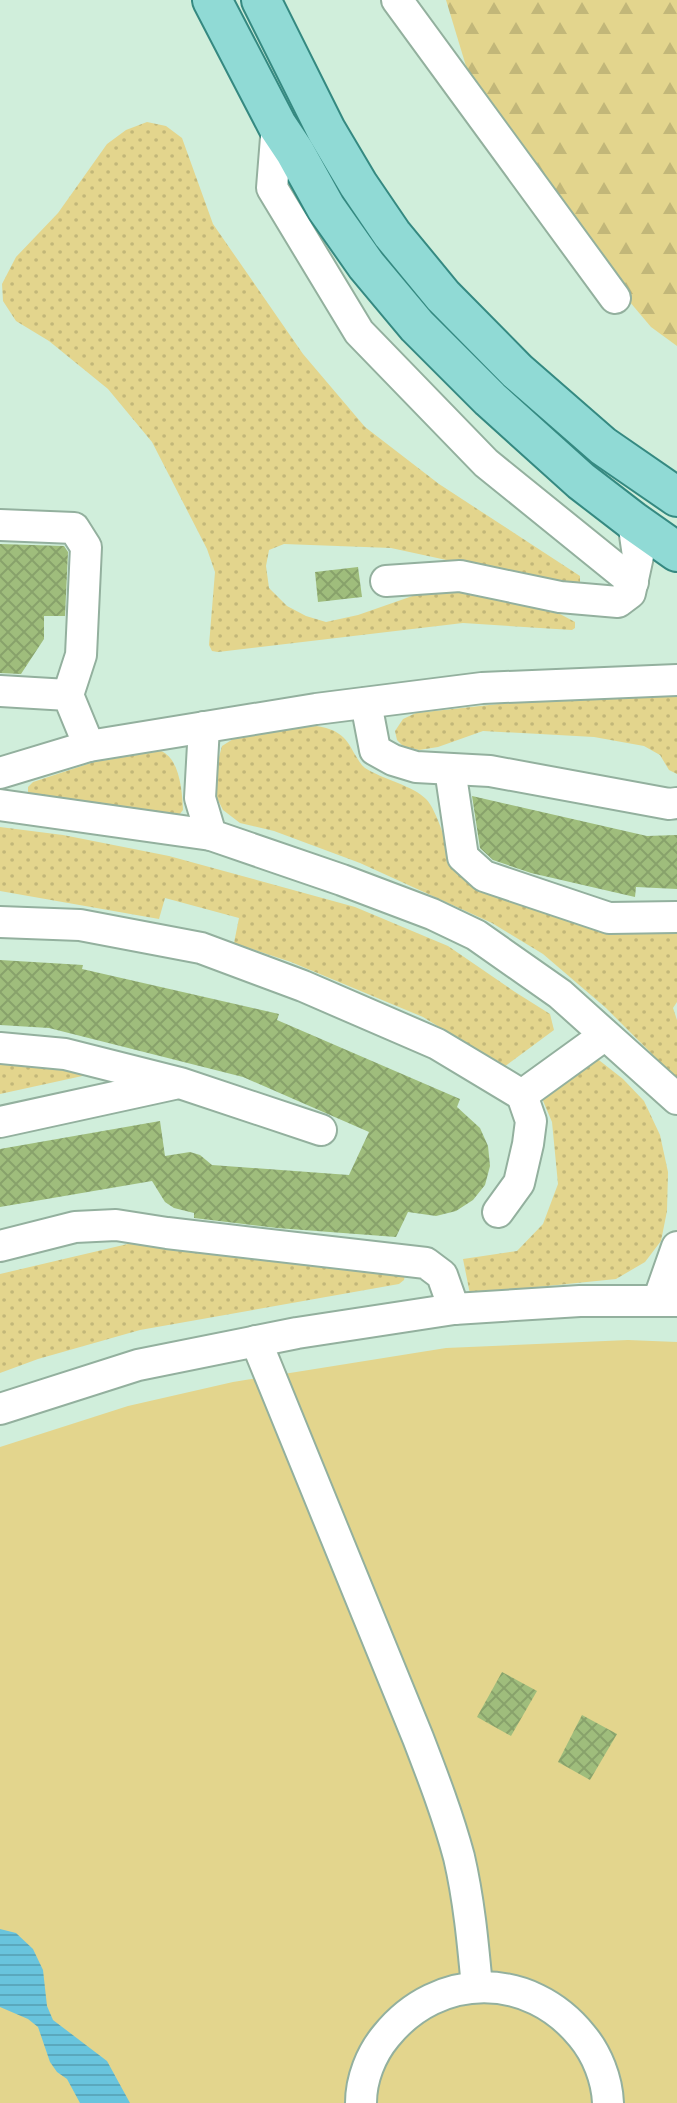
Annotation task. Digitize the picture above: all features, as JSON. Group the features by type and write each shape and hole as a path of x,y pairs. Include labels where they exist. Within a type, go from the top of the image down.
{"main road":[{"path":"212,0 277,125 326,208 366,265 417,326 490,399 581,481 677,552"},
{"path":"261,0 326,130 358,184 392,234 443,296 517,371 603,446 677,497"}],"street":[{"path":"397,0 615,298"},
{"path":"277,125 272,188 359,332 486,463 633,582"},
{"path":"386,581 460,576 560,597 618,602 630,593 638,556 633,521"},
{"path":"0,525 74,528 86,547 81,655 68,695 89,746"},
{"path":"0,773 89,746 366,703 482,688 677,680"},
{"path":"0,691 68,695"},
{"path":"366,703 375,750 393,760 416,767 490,771 677,803"},
{"path":"204,727 200,798 211,835"},
{"path":"450,769 463,857 484,876 609,918 677,917"},
{"path":"0,805 211,835 432,914 476,935 560,994 676,1101"},
{"path":"0,922 80,925 201,948 303,986 437,1044 522,1095 531,1121 528,1144 519,1183 498,1212"},
{"path":"522,1095 605,1035"},
{"path":"0,1048 65,1054 180,1083 321,1130"},
{"path":"0,1122 180,1083"},
{"path":"0,1246 75,1227 116,1225 426,1263 442,1275 454,1309"},
{"path":"0,1409 138,1365 312,1330 454,1309 580,1301 668,1301 677,1247"},
{"path":"256,1341 442,1802 459,1858 470,1915 477,1987"},
{"path":"361,2103 367,2069 380,2044 397,2022 419,2005 444,1993 477,1987 526,1994 551,2006 573,2024 590,2045 602,2070 608,2103"}],"green space":[{"path":"446,0 677,0 677,346 651,327 548,205 472,86"},
{"path":"147,122 166,126 182,138 213,224 303,354 365,427 439,484 580,576 580,585 575,588 391,548 284,544 269,550 266,566 269,588 287,606 326,622 358,615 424,592 456,588 560,614 575,622 575,628 463,623 212,651 209,645 215,572 207,549 152,442 108,389 49,341 16,321 3,301 2,284 16,257 58,213 107,144 126,130"},
{"path":"677,694 677,774 669,770 660,755 644,746 594,737 483,731 438,747 419,750 403,746 397,740 395,731 403,719 416,713 527,701"},
{"path":"316,726 343,737 365,768 414,790 426,799 438,820 453,863 677,929 677,1002 673,1008 677,1020 677,1079 606,1008 543,954 492,923 360,863 274,831 240,823 223,810 216,796 215,772 222,746 238,736"},
{"path":"161,751 172,761 179,776 183,810 179,815 28,793 28,787 33,782 94,762"},
{"path":"0,827 63,835 169,856 355,907 448,946 550,1014 554,1030 504,1067 423,1017 291,962 234,943 239,918 165,898 159,919 0,891"},
{"path":"595,1057 644,1101 660,1135 668,1172 667,1211 661,1241 645,1262 616,1279 470,1294 463,1259 517,1251 543,1224 558,1184 552,1122 541,1096"},
{"path":"0,1065 66,1065 96,1073 0,1094"},
{"path":"132,1243 174,1250 380,1268 405,1275 399,1284 140,1330 0,1373 0,1274"},
{"path":"628,1340 677,1342 677,2103 0,2103 0,1447 128,1406 233,1382 446,1348"}],"water":[{"path":"0,1929 16,1933 33,1949 43,1970 47,2006 53,2020 107,2061 130,2103 80,2103 67,2079 50,2062 38,2027 28,2019 0,2007"}],"building":[{"path":"0,544 64,546 68,552 65,616 44,616 44,639 21,674 0,673"},
{"path":"358,567 362,597 318,602 315,572"},
{"path":"472,796 647,836 677,835 677,889 636,887 635,897 531,873 493,860 480,848"},
{"path":"0,960 83,965 82,969 279,1014 277,1020 460,1099 457,1107 480,1128 488,1146 490,1166 485,1185 473,1200 456,1211 436,1216 408,1212 396,1237 194,1218 194,1213 174,1208 165,1202 152,1181 0,1207 0,1149 160,1121 165,1156 190,1152 200,1155 212,1165 349,1175 369,1132 243,1077 49,1028 0,1025"},
{"path":"502,1672 537,1691 511,1736 477,1717"},
{"path":"582,1715 617,1734 590,1780 558,1762"}]}
